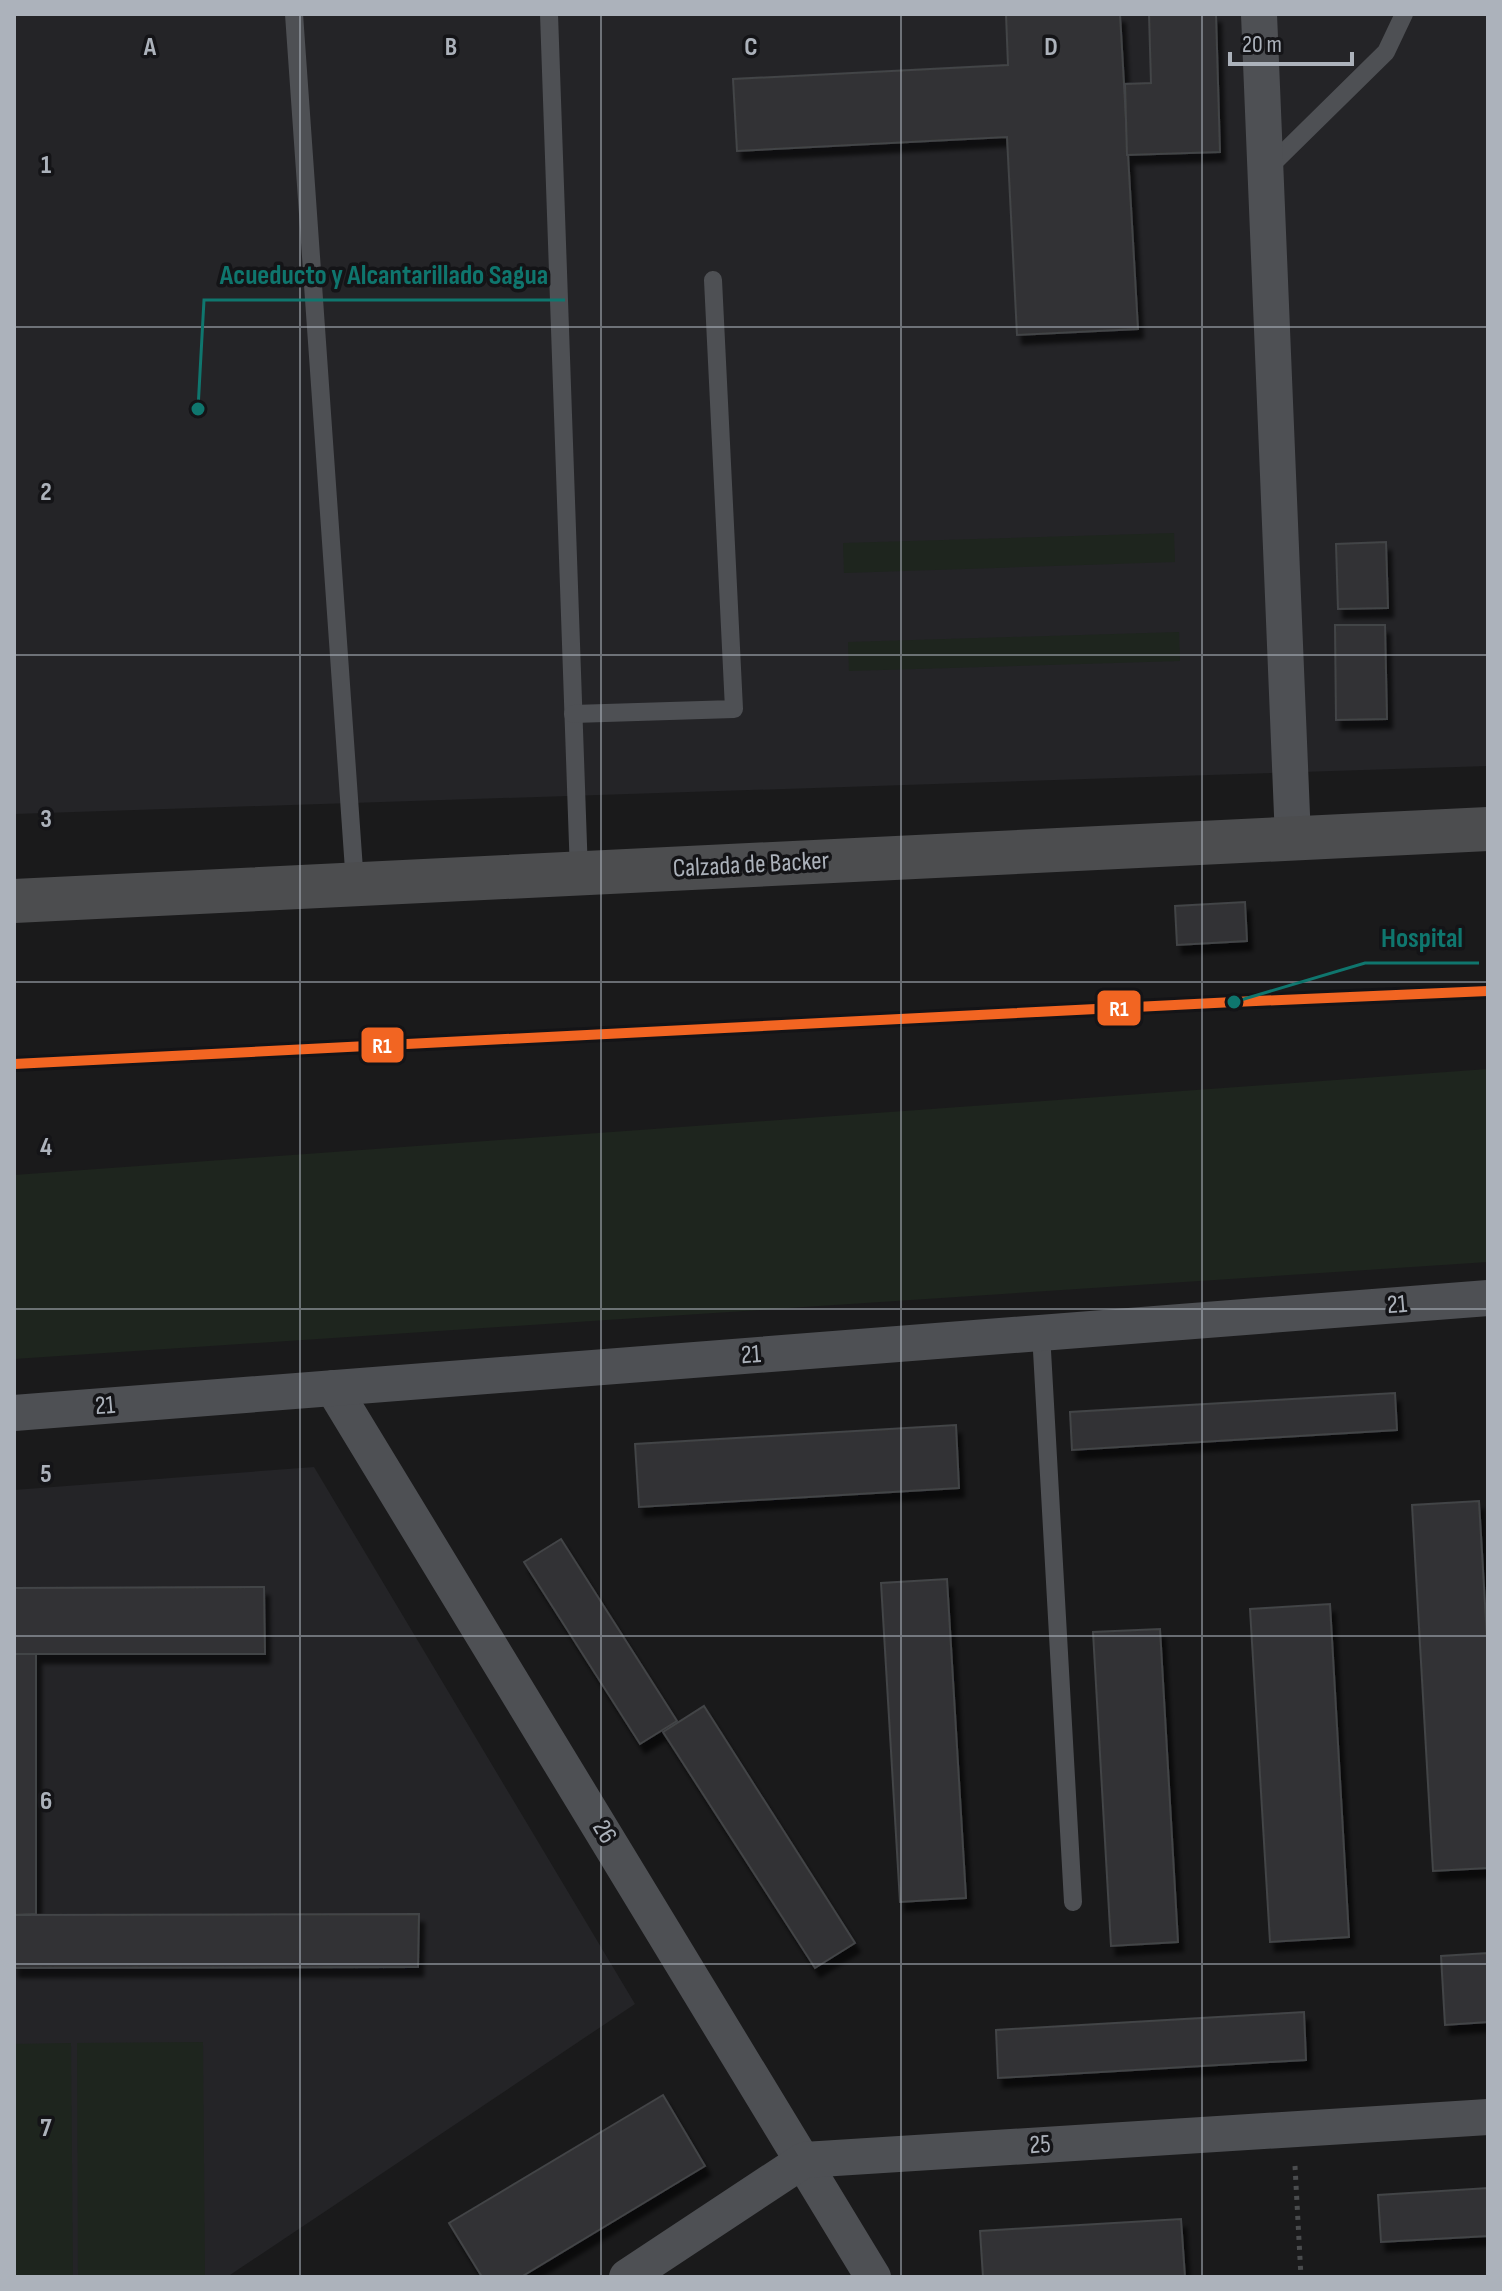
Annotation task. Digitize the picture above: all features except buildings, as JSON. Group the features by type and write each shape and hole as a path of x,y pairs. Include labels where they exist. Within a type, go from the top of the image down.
{"main road":[{"name":"Calzada de Backer","path":"14,901 1488,829"}],"street":[{"path":"1259,14 1293,839"},
{"name":"21","path":"14,1413 1488,1298"},
{"name":"26","path":"333,1388 873,2277"},
{"name":"25","path":"627,2277 804,2160 1488,2117"}],"lane":[{"path":"294,14 355,884"},
{"path":"549,14 579,873"},
{"path":"1265,171 1386,52 1404,14"},
{"path":"573,714 734,709 713,280"},
{"path":"1041,1333 1073,1902"}],"path":[{"path":"1293,2129 1301,2277"}],"shaded area":[{"path":"14,14 1488,14 1488,766 14,814"},
{"path":"1174,533 1175,562 844,573 843,543"},
{"path":"1179,632 1180,661 849,671 848,642"},
{"path":"1488,1069 1488,1262 14,1359 14,1175"},
{"path":"314,1467 635,2004 227,2277 14,2277 14,1490"},
{"path":"203,2042 205,2277 78,2277 77,2043"},
{"path":"71,2043 73,2277 14,2277 14,2044"}],"transit line":[{"name":"R1","path":"14,1064 1488,991"}],"place":[{"name":"Acueducto y Alcantarillado Sagua","path":"198,409"},
{"name":"Hospital","path":"1234,1002"}]}
